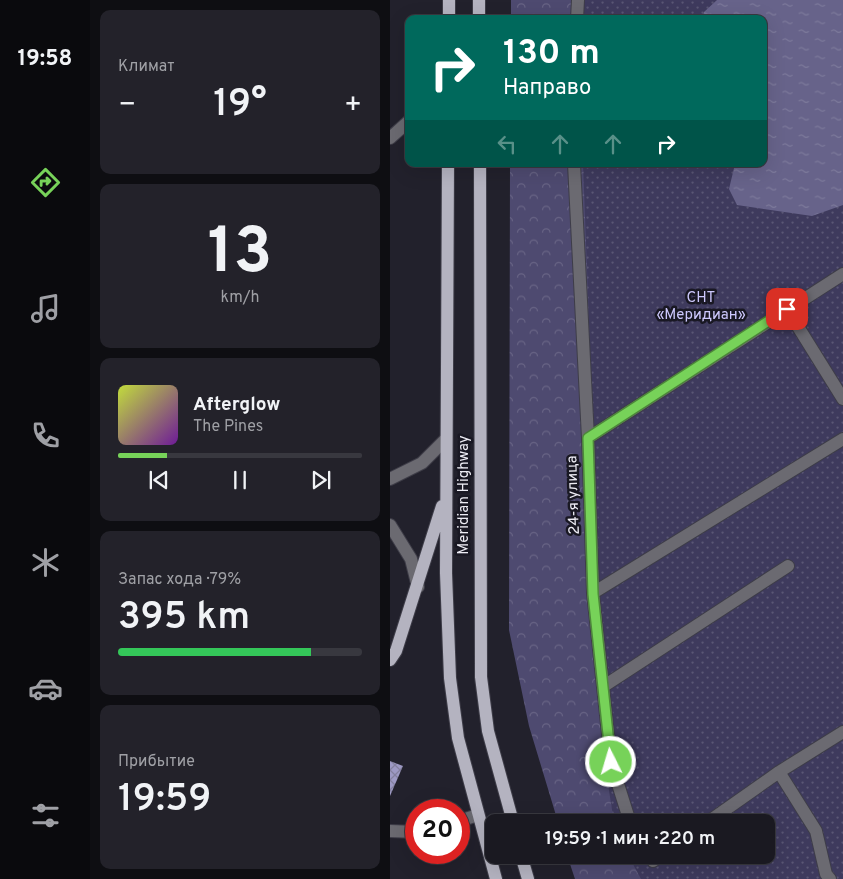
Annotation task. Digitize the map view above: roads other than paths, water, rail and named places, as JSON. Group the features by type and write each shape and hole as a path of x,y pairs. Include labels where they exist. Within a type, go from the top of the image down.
{"main road":[{"path":"449,0 449,15"},
{"path":"479,0 479,15"},
{"name":"Meridian Highway","path":"448,167 446,572 450,678 458,738 496,879"},
{"name":"Meridian Highway","path":"480,167 481,677 488,731 511,814"},
{"name":"Meridian Highway","path":"390,660 396,651 418,587 446,494"},
{"path":"524,864 528,879"}],"lane":[{"path":"577,15 578,0"},
{"path":"390,138 405,125"},
{"name":"24-я улица","path":"574,167 588,438 593,594 611,762 627,814"},
{"path":"588,438 843,274"},
{"path":"787,309 843,399"},
{"path":"390,479 422,463 446,439"},
{"path":"593,594 843,439"},
{"path":"390,525 410,560 418,587"},
{"path":"604,686 788,566"},
{"path":"719,814 779,772 843,732"},
{"path":"779,772 816,831 826,874 830,879"},
{"path":"470,818 478,815"},
{"path":"390,831 405,832"}],"water":[{"path":"717,0 843,0 843,205 812,216 737,205 729,189 734,167 767,167 767,15 703,15"}],"park label":[{"name":"СНТ «Меридиан»","path":"701,306"}]}
